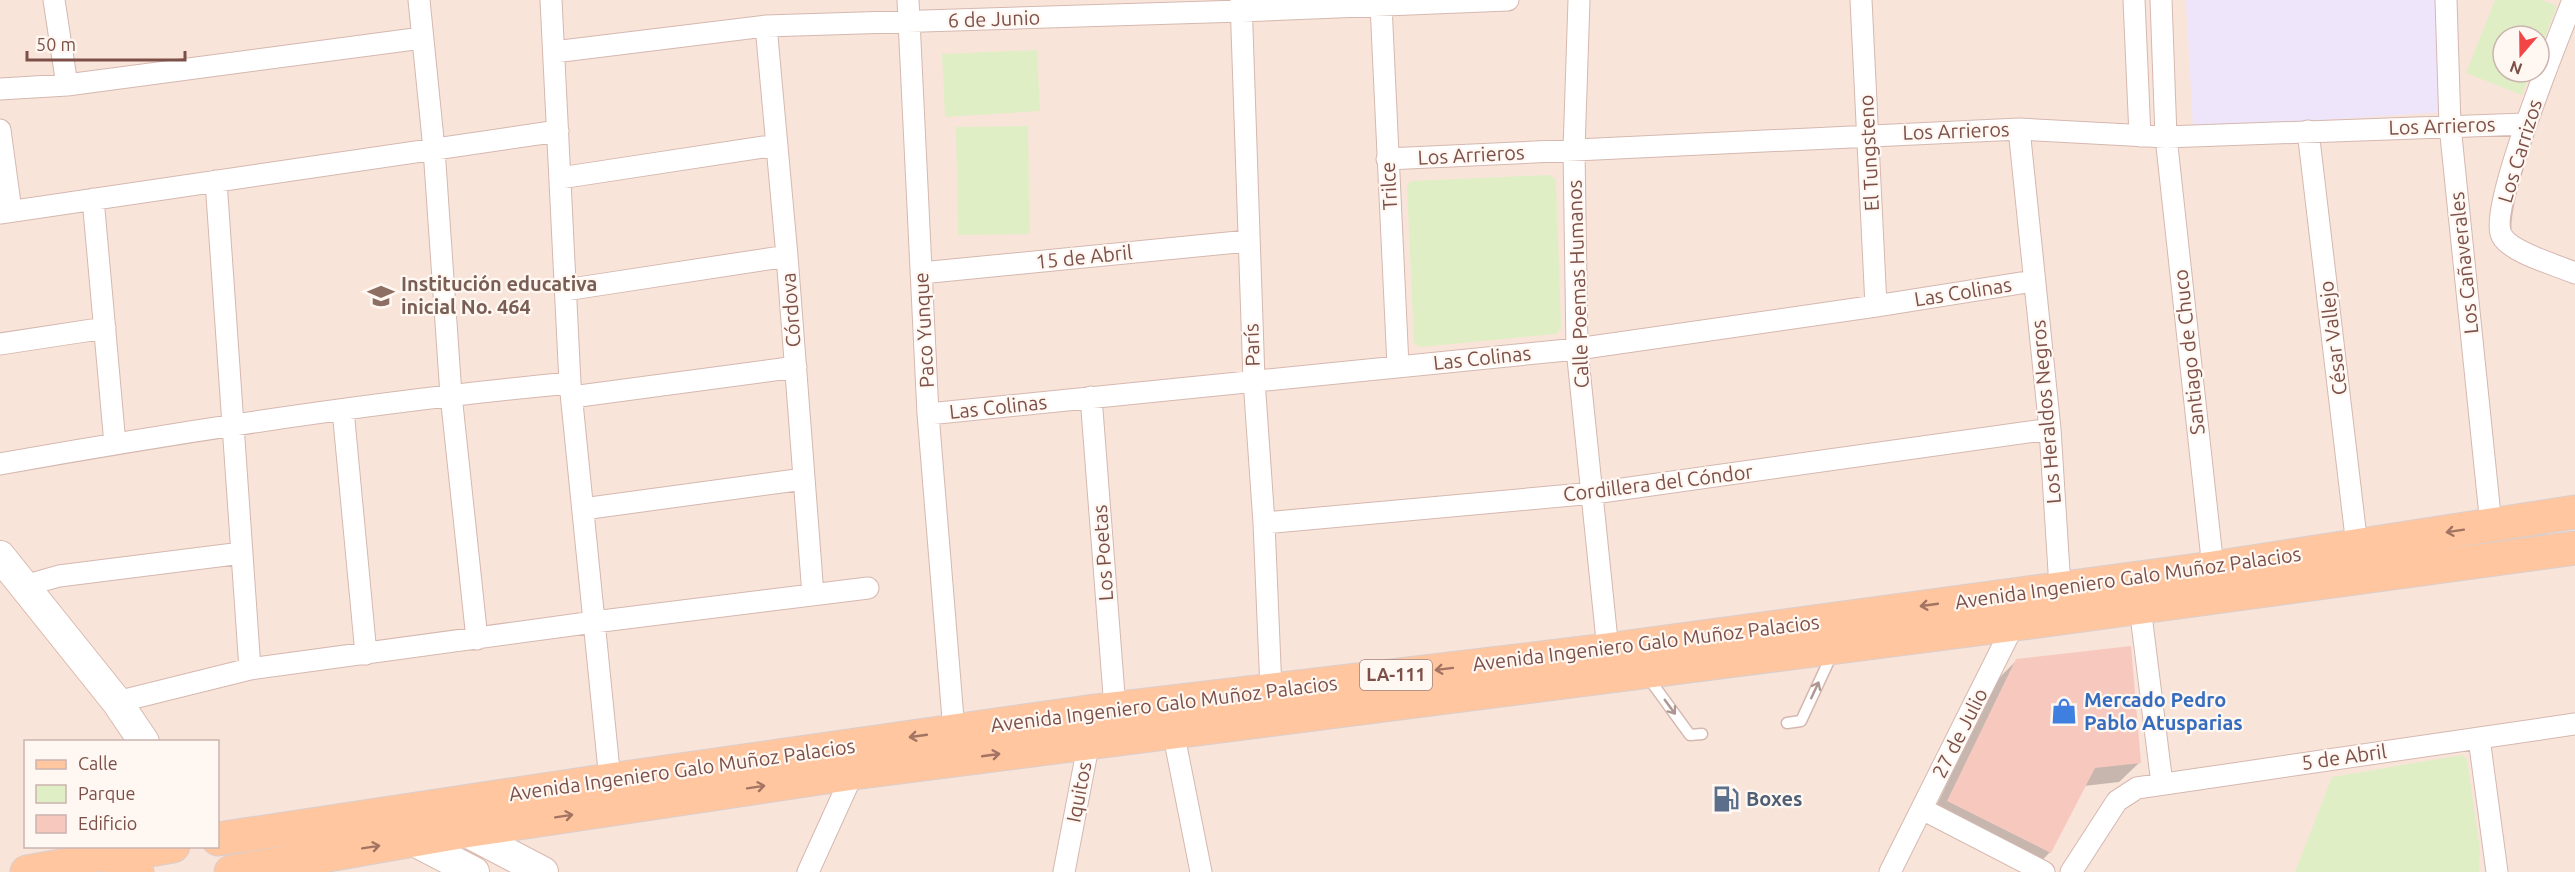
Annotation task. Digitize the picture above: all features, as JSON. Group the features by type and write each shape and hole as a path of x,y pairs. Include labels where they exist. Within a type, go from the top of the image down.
{"main road":[{"name":"Avenida Ingeniero Galo Muñoz Palacios","path":"231,872 330,862 447,804 954,731 1097,720 1173,731 1609,663 2024,592 2212,568 2575,512"},
{"name":"Avenida Ingeniero Galo Muñoz Palacios","path":"219,839 405,826 465,831 853,773 1097,720 1271,690 1609,663 1644,671 2016,624 2575,548"},
{"path":"27,872 69,868 85,856 100,854 126,864 168,848"}],"street":[{"path":"54,0 67,85"},
{"path":"419,0 434,149 451,394 477,639"},
{"path":"551,0 571,390 610,780"},
{"name":"Paco Yunque","path":"908,0 928,414 954,731"},
{"name":"6 de Junio","path":"554,52 766,26 908,21 1097,8 1382,5 1508,0"},
{"name":"Calle Poemas Humanos","path":"1579,0 1574,150 1577,349 1594,493 1609,663"},
{"name":"El Tungsteno","path":"1861,0 1876,306"},
{"path":"2134,0 2140,136"},
{"name":"Santiago de Chuco","path":"2161,0 2166,137 2212,568"},
{"name":"Los Cañaverales","path":"2446,0 2451,126 2491,525"},
{"name":"Los Carrizos","path":"2574,0 2525,124 2499,218 2501,235 2512,247 2575,273"},
{"name":"Trilce","path":"1382,5 1387,159 1398,366"},
{"name":"París","path":"1241,6 1254,380 1264,523 1271,690"},
{"name":"Córdova","path":"766,26 787,256 813,595"},
{"path":"0,89 67,85 422,38"},
{"name":"Los Arrieros","path":"1387,159 2019,129 2166,137 2525,124"},
{"name":"Los Heraldos Negros","path":"2019,129 2050,429 2060,587"},
{"path":"0,130 5,212 558,131"},
{"name":"César Vallejo","path":"2308,131 2358,546"},
{"path":"560,178 777,145"},
{"path":"216,181 250,669"},
{"path":"93,199 115,444"},
{"name":"15 de Abril","path":"921,273 1248,240"},
{"path":"566,290 787,256"},
{"name":"Las Colinas","path":"928,414 1577,349 2033,281"},
{"path":"0,344 105,328"},
{"path":"0,464 115,444 451,394 571,390 796,367"},
{"name":"Los Poetas","path":"1091,397 1097,720"},
{"path":"343,410 366,654"},
{"name":"Cordillera del Cóndor","path":"1264,523 1594,493 2050,429"},
{"path":"583,509 804,479"},
{"path":"24,586 58,576 242,553"},
{"path":"0,556 117,702 143,740"},
{"path":"117,702 250,669 594,621 868,588"},
{"name":"27 de Julio","path":"1890,872 2016,624 2024,592"},
{"path":"2140,607 2162,784"},
{"name":"Iquitos","path":"1064,872 1097,720"},
{"name":"5 de Abril","path":"2071,872 2117,801 2137,788 2575,724"},
{"path":"1173,731 1201,872"},
{"path":"2479,738 2497,872"},
{"path":"808,872 853,773"},
{"path":"447,804 465,831 543,872"},
{"path":"1922,809 2044,872"},
{"path":"405,826 474,872"}],"lane":[{"path":"1787,723 1801,721 1836,647"},
{"path":"1644,671 1690,735 1701,734"}],"shaded area":[{"path":"0,0 2575,0 2575,872 0,872"},
{"path":"2186,0 2441,0 2447,112 2193,128"}],"green space":[{"path":"2495,0 2542,0 2557,6 2550,24 2491,24 2491,83 2466,73"},
{"path":"1037,50 1040,111 945,117 942,54"},
{"path":"2494,84 2526,84 2522,95"},
{"path":"1028,126 1030,234 958,235 956,127"},
{"path":"1550,175 1556,180 1561,328 1556,334 1420,347 1414,343 1407,185 1411,181"},
{"path":"2462,755 2467,759 2480,851 2479,872 2295,872 2332,777"}],"building":[{"name":"Mercado Pedro Pablo Atusparias","path":"2131,646 2141,763 2095,768 2051,853 1947,801 2016,659"}],"place":[{"name":"Institución educativa inicial No. 464","path":"381,296"},
{"name":"Mercado Pedro Pablo Atusparias","path":"2064,711"},
{"name":"Boxes","path":"1726,799"}]}
